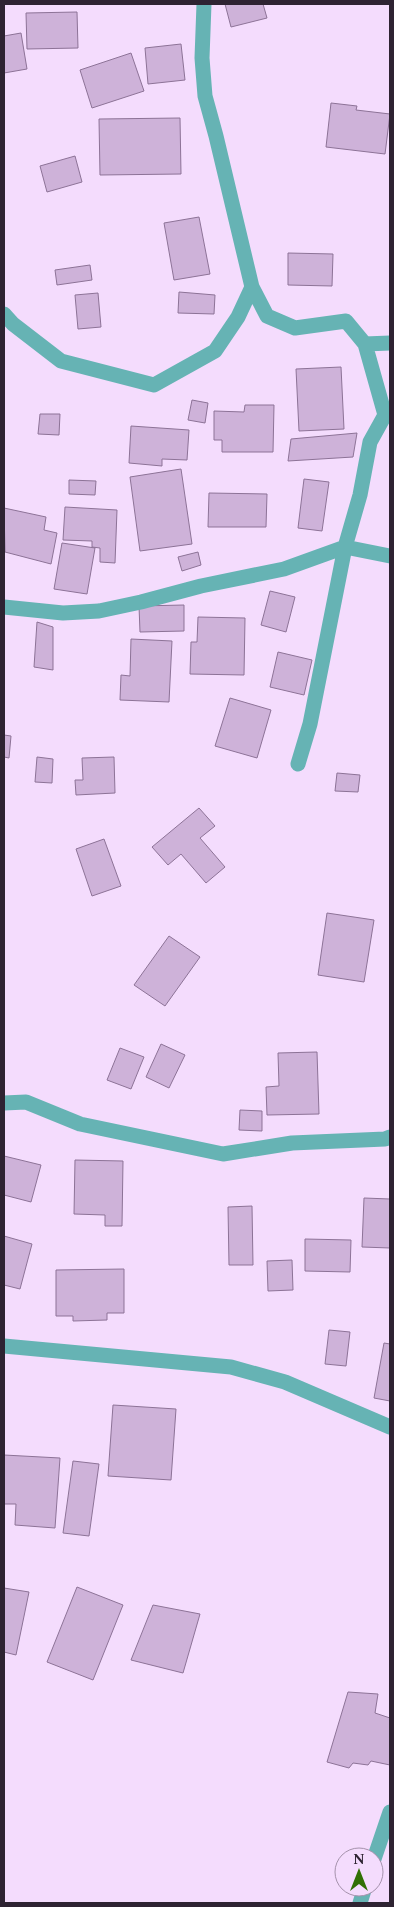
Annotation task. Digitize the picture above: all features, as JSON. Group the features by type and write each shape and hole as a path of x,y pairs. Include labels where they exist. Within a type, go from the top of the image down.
{"street":[{"path":"204,4 202,58 205,96 252,287 267,316 295,328 346,321 366,344 385,415 370,442 360,495 345,547 312,715 298,764"},
{"path":"4,314 13,324 61,361 154,384 215,350 238,318 252,287"},
{"path":"366,344 390,343"},
{"path":"4,607 63,613 99,611 284,568 345,547 390,556"},
{"path":"4,1103 26,1102 80,1124 223,1154 292,1143 385,1140 390,1136"},
{"path":"4,1346 231,1367 285,1382 390,1427"},
{"path":"378,1847 390,1812"}],"building":[{"path":"225,4 263,4 267,18 231,27"},
{"path":"77,12 78,48 27,49 26,13"},
{"path":"21,33 27,69 4,73 4,36"},
{"path":"181,44 185,80 148,84 145,48"},
{"path":"131,53 144,91 92,108 80,70"},
{"path":"331,103 357,106 356,110 390,114 385,154 326,147"},
{"path":"180,118 181,174 100,175 99,119"},
{"path":"75,156 82,182 47,192 40,166"},
{"path":"199,217 210,274 174,280 164,223"},
{"path":"288,253 333,254 332,286 288,285"},
{"path":"90,265 92,280 57,285 55,270"},
{"path":"179,292 215,295 214,314 178,313"},
{"path":"98,293 101,327 78,329 75,295"},
{"path":"341,367 344,429 299,431 296,369"},
{"path":"192,400 208,403 205,423 188,420"},
{"path":"245,405 274,405 273,452 222,452 222,440 214,440 214,411 244,412"},
{"path":"40,414 60,414 59,435 38,434"},
{"path":"131,426 189,430 187,460 162,459 162,466 129,463"},
{"path":"357,433 353,457 288,461 291,439"},
{"path":"181,469 192,544 140,551 130,477"},
{"path":"304,479 329,482 322,531 298,528"},
{"path":"69,480 96,481 95,495 69,494"},
{"path":"209,493 267,494 266,527 208,527"},
{"path":"65,507 117,510 115,563 100,562 100,548 92,547 92,541 63,540"},
{"path":"4,508 46,517 44,530 57,533 51,564 5,552"},
{"path":"62,543 95,548 87,594 54,589"},
{"path":"198,552 201,565 182,571 178,557"},
{"path":"270,591 295,597 286,632 261,625"},
{"path":"184,605 184,631 140,632 139,606"},
{"path":"198,617 245,618 244,675 190,674 191,642 197,642"},
{"path":"37,622 53,627 53,670 34,667"},
{"path":"131,639 172,641 169,702 120,700 121,675 130,676"},
{"path":"278,652 312,660 304,695 270,687"},
{"path":"230,698 271,710 257,758 215,746"},
{"path":"4,735 11,736 9,758 4,757"},
{"path":"37,757 53,759 52,783 35,782"},
{"path":"114,757 115,793 76,795 75,780 83,780 82,758"},
{"path":"337,773 360,775 358,792 335,791"},
{"path":"199,808 215,826 200,838 225,867 206,883 181,854 168,865 152,847"},
{"path":"104,839 121,886 92,896 76,849"},
{"path":"327,913 374,920 364,982 318,975"},
{"path":"169,936 200,957 165,1006 134,985"},
{"path":"161,1044 185,1055 169,1088 146,1077"},
{"path":"120,1048 144,1057 131,1089 107,1080"},
{"path":"317,1052 319,1114 267,1115 266,1087 279,1086 278,1053"},
{"path":"240,1110 262,1111 262,1131 239,1130"},
{"path":"4,1156 41,1165 31,1202 4,1195"},
{"path":"75,1160 123,1161 122,1226 105,1226 105,1215 74,1214"},
{"path":"364,1198 390,1199 390,1248 362,1247"},
{"path":"252,1206 253,1265 229,1265 228,1207"},
{"path":"4,1236 32,1244 20,1289 4,1285"},
{"path":"305,1239 351,1240 350,1272 305,1271"},
{"path":"292,1260 293,1290 268,1291 267,1261"},
{"path":"124,1269 124,1313 107,1313 107,1320 73,1321 73,1316 56,1316 56,1270"},
{"path":"329,1330 350,1332 346,1366 325,1364"},
{"path":"384,1343 390,1344 390,1401 374,1398"},
{"path":"113,1405 176,1409 171,1480 108,1476"},
{"path":"4,1455 60,1458 55,1528 15,1525 16,1504 4,1504"},
{"path":"73,1461 99,1464 89,1536 63,1533"},
{"path":"77,1587 123,1605 93,1680 47,1662"},
{"path":"4,1588 29,1592 16,1655 4,1652"},
{"path":"153,1605 200,1614 183,1673 131,1660"},
{"path":"348,1692 378,1694 375,1713 390,1718 390,1765 371,1761 368,1765 353,1763 349,1768 327,1762"}]}
